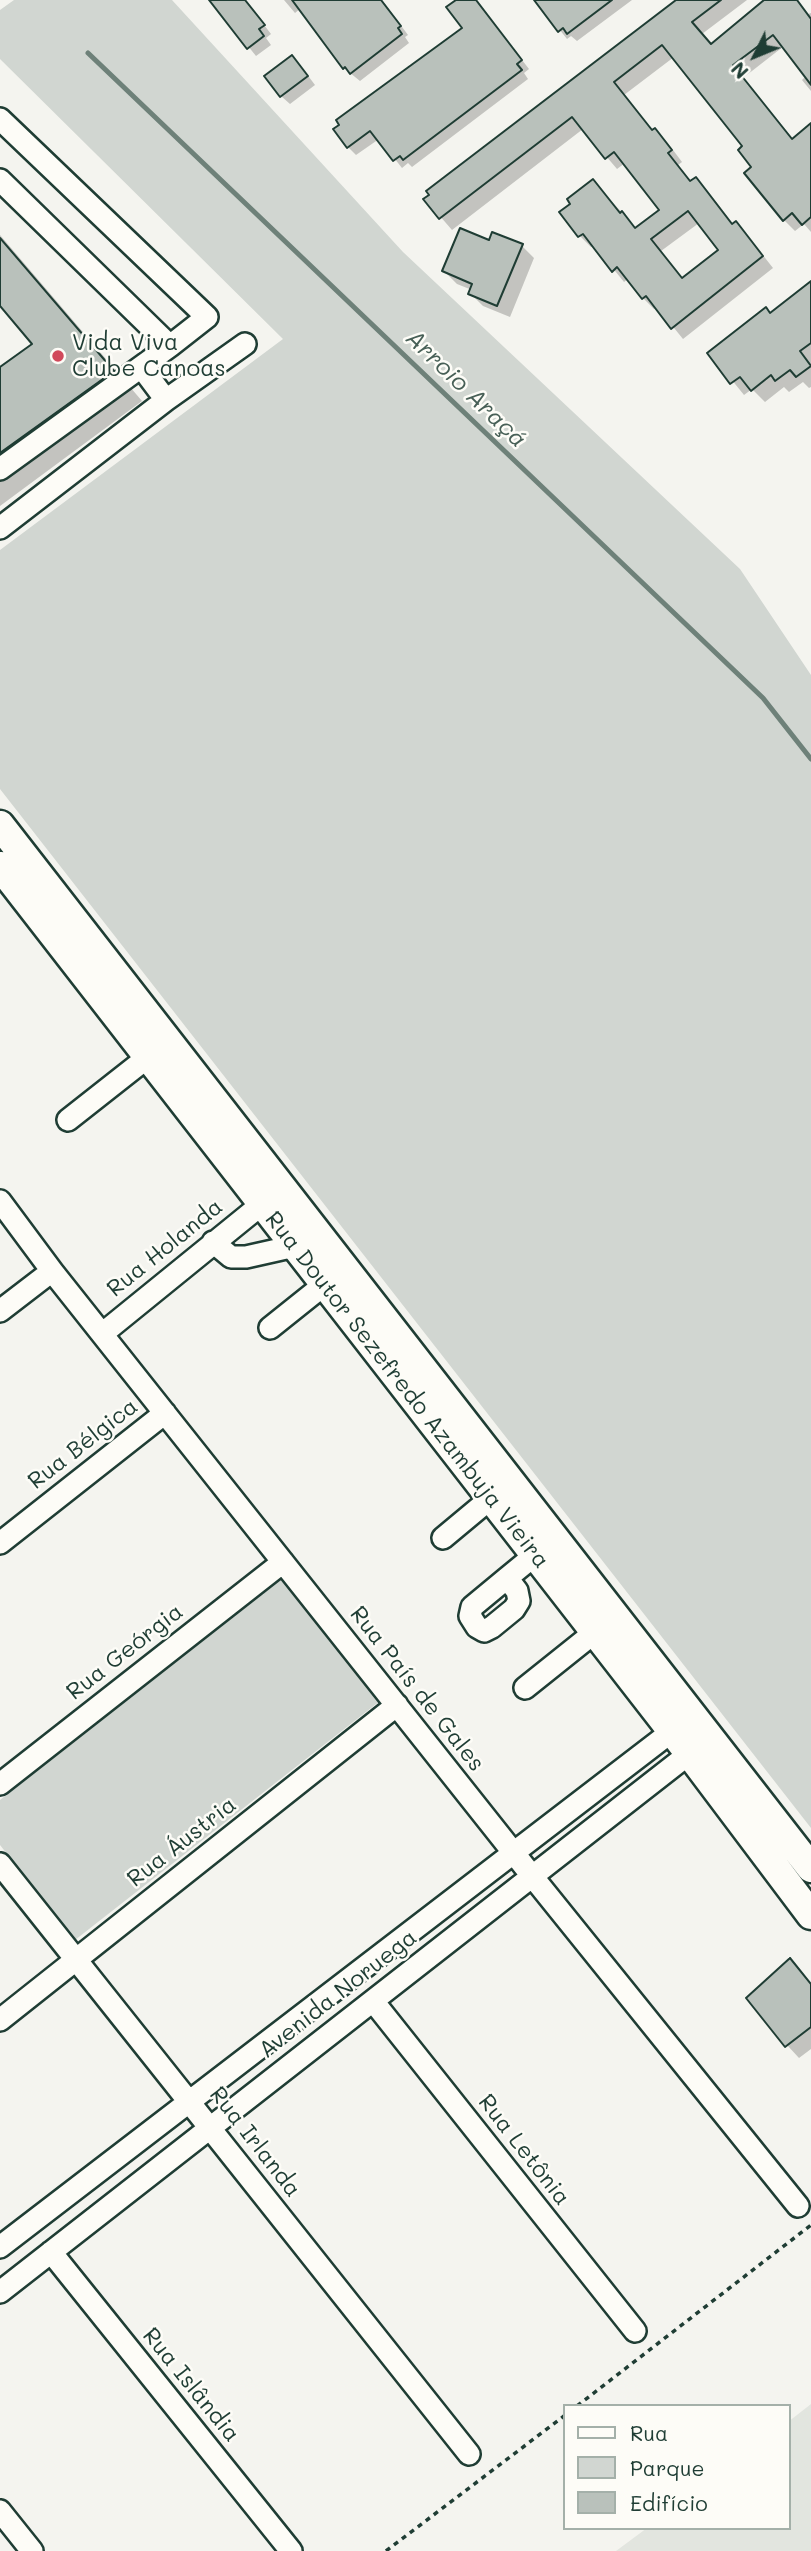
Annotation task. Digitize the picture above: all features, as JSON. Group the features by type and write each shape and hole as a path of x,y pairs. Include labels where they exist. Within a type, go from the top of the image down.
{"main road":[{"name":"Rua Doutor Sezefredo Azambuja Vieira","path":"0,825 682,1723 811,1915"},
{"name":"Rua Doutor Sezefredo Azambuja Vieira","path":"0,866 595,1632 682,1723"},
{"name":"Rua Doutor Sezefredo Azambuja Vieira","path":"699,1746 811,1868"}],"street":[{"path":"0,119 207,317 142,368 0,469"},
{"path":"0,180 170,346"},
{"path":"0,528 166,400 244,344"},
{"path":"142,368 166,400"},
{"path":"68,1119 148,1057"},
{"name":"Rua País de Gales","path":"0,1201 102,1334 797,2206"},
{"name":"Rua Holanda","path":"102,1334 262,1204"},
{"path":"213,1242 231,1257 246,1257 295,1246"},
{"path":"0,1311 52,1270"},
{"path":"270,1328 325,1284"},
{"name":"Rua Bélgica","path":"0,1543 165,1413"},
{"path":"443,1538 491,1498"},
{"path":"507,1578 535,1555"},
{"name":"Rua Geórgia","path":"0,1783 283,1562"},
{"path":"525,1688 595,1632"},
{"name":"Rua Áustria","path":"0,2020 397,1705"},
{"name":"Avenida Noruega","path":"0,2247 682,1723"},
{"name":"Avenida Noruega","path":"0,2292 699,1746"},
{"name":"Rua Irlanda","path":"0,1864 469,2454"},
{"name":"Rua Letônia","path":"373,2001 635,2332"},
{"name":"Rua Islândia","path":"51,2252 291,2551"},
{"path":"0,2511 32,2551"}],"path":[{"path":"580,2404 811,2225"},
{"path":"386,2551 562,2418"}],"shaded area":[{"path":"811,2404 811,2551 616,2551 644,2530 790,2530 790,2420"}],"green space":[{"path":"14,0 172,0 403,252 740,569 811,675 811,1828 0,789 0,550 283,339 0,59 0,10"},
{"path":"283,1578 380,1701 75,1940 0,1845 0,1800"}],"building":[{"path":"209,0 245,0 265,25 259,29 264,36 247,49"},
{"path":"292,0 381,0 401,26 398,28 402,34 350,74 345,67 343,69"},
{"path":"456,0 476,0 522,60 517,64 522,70 403,160 400,156 393,161 370,131 347,148 333,129 339,125 336,120 462,28 446,7"},
{"path":"534,0 612,0 567,34 563,28 558,32"},
{"path":"676,0 721,0 692,22 711,44 764,0 797,0 811,19 811,85 773,35 733,65 792,139 811,123 811,217 802,225 792,213 783,221 744,173 751,167 738,150 742,146 662,45 614,82 652,130 655,128 672,150 668,153 690,181 696,177 732,224 736,221 763,256 671,329 646,296 642,299 617,267 612,272 583,234 578,237 559,212 570,204 567,199 593,179 635,228 659,210 614,152 605,159 572,117 439,219 423,199 429,195 426,191","holes":["688,211 718,250 682,278 651,239"]},
{"path":"292,55 308,76 280,97 264,76"},
{"path":"460,228 489,240 492,232 523,244 497,306 468,294 472,284 442,271"},
{"name":"Vida Viva Clube Canoas","path":"0,238 114,371 0,453 0,367 32,344 0,306"},
{"path":"811,281 811,343 800,351 811,366 796,377 790,370 775,381 771,375 751,391 740,377 730,384 707,353 766,307 770,313"},
{"path":"790,1958 811,1984 811,2027 785,2047 746,1998"}],"waterway":[{"name":"Arroio Araçá","path":"88,53 763,698 811,759"}],"place":[{"name":"Vida Viva Clube Canoas","path":"58,356"}]}
